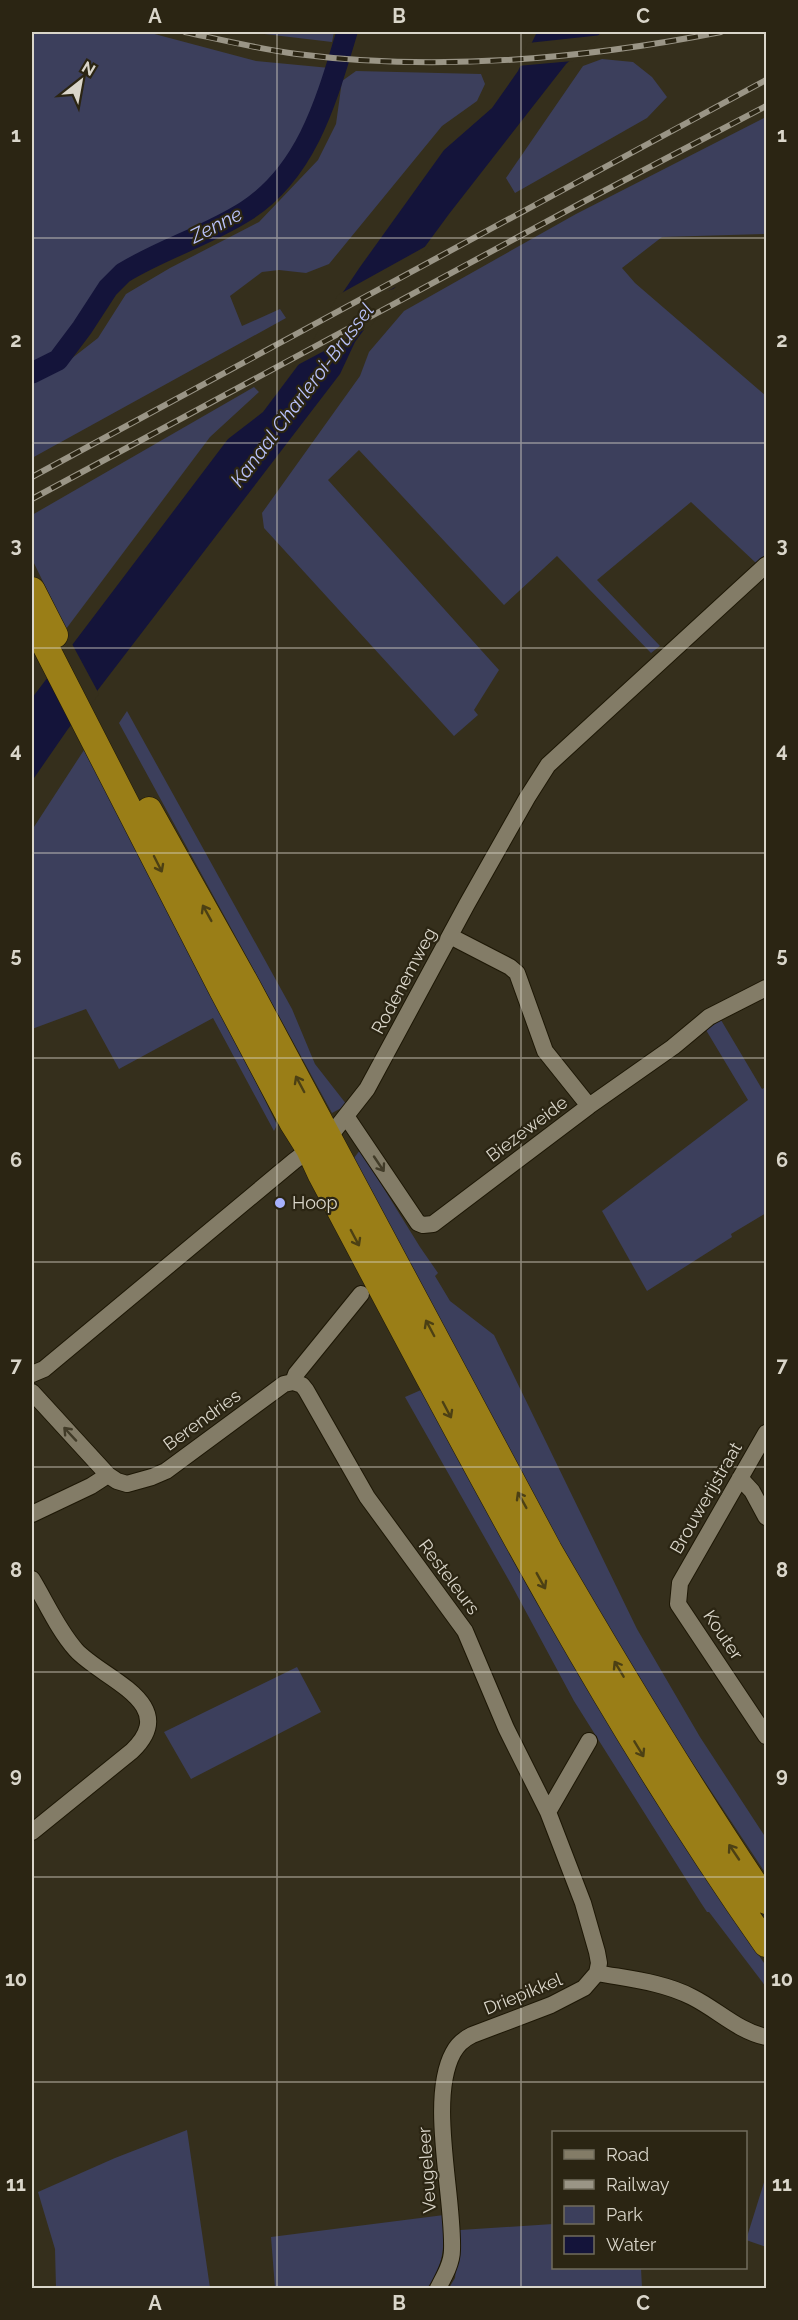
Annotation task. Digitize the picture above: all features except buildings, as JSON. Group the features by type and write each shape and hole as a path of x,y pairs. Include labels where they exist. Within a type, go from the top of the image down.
{"highway":[{"path":"32,590 222,990 292,1122 318,1142 601,1640 686,1778 766,1901"},
{"path":"32,620 128,790"},
{"path":"318,1142 321,1175 581,1654 666,1793 766,1944"}],"street":[{"name":"Rodenemweg","path":"32,1374 44,1369 318,1142 346,1116 367,1089 527,798 548,765 766,565"},
{"path":"450,936 510,967 517,973 545,1051 589,1106"},
{"name":"Biezeweide","path":"346,1116 418,1223 427,1226 433,1224 589,1106 673,1047 709,1017 766,988"},
{"name":"Berendries","path":"108,1475 127,1484 166,1471 284,1384 293,1382 301,1368 361,1294"},
{"name":"Resteleurs","path":"293,1382 302,1385 306,1390 367,1497 465,1631 506,1728 548,1812 583,1903 597,1952 599,1965 597,1972"},
{"path":"32,1392 108,1475 91,1486 32,1514"},
{"name":"Brouwerijstraat","path":"680,1582 766,1433"},
{"path":"740,1478 752,1491 766,1517"},
{"path":"32,1579 74,1647 92,1666 126,1686 138,1698 147,1714 148,1722 145,1737 132,1751 32,1832"},
{"name":"Kouter","path":"680,1582 678,1604 766,1736"},
{"path":"548,1812 589,1741"},
{"path":"597,1972 671,1988 693,1997 747,2031 766,2037"},
{"name":"Driepikkel","path":"456,2048 472,2035 572,1996 584,1988 597,1972"},
{"name":"Veugeleer","path":"438,2289 446,2273 452,2252 443,2132 444,2092 450,2060 456,2048"}],"green space":[{"path":"32,32 147,32 256,61 330,68 302,135 282,172 250,200 132,265 104,287 56,356 32,367"},
{"path":"247,32 334,32 332,42"},
{"path":"602,59 633,62 652,77 667,97 647,118 515,193 506,178 583,66"},
{"path":"356,71 481,74 485,84 477,101 442,126 329,264 306,273 279,270 262,272 230,296 242,326 280,309 286,318 32,458 32,382 71,359 98,338 126,294 170,268 259,222 318,160 336,124 342,81"},
{"path":"766,117 766,234 662,237 622,268 635,283 766,396 766,554 756,563 691,502 597,580 660,646 651,653 557,556 504,605 359,450 328,480 499,670 474,710 478,715 454,736 264,528 262,513 360,376 369,352 404,311 576,214"},
{"path":"254,387 259,392 210,437 66,629 32,559 32,515"},
{"path":"127,711 292,1009 315,1064 347,1105 332,1113 119,723"},
{"path":"84,750 211,990 277,1125 274,1131 213,1018 119,1069 86,1009 32,1029 32,830"},
{"path":"721,1020 762,1089 766,1087 766,1213 647,1291 602,1211 748,1100 706,1030"},
{"path":"360,1150 438,1273 435,1276 450,1301 494,1335 637,1629 700,1737 766,1838 766,1874 621,1655 351,1162"},
{"path":"421,1390 550,1623 648,1790 766,1966 766,1987 707,1912 574,1701 405,1397"},
{"path":"297,1667 321,1712 191,1779 164,1732"},
{"path":"187,2130 210,2288 56,2288 55,2249 38,2192 115,2158"},
{"path":"766,2176 766,2247 747,2240"},
{"path":"444,2215 440,2263 427,2288 275,2288 271,2237"},
{"path":"552,2224 552,2269 641,2269 642,2288 449,2288 455,2278 460,2230"}],"water":[{"name":"Kanaal Charleroi-Brussel","path":"537,32 602,32 566,64 449,214 355,342 340,374 68,729 32,781 32,698 228,439 263,412 314,344 335,304 444,150 492,108 518,71"}],"pier":[{"path":"602,35 573,61 517,66 528,43"},
{"path":"430,244 401,284 388,291 400,286 371,326 292,368 312,342 338,295"},
{"path":"71,642 99,694 75,725 47,673"}],"waterway":[{"name":"Zenne","path":"32,373 58,360 108,288 123,273 231,220 267,195 300,154 312,131 332,82 347,32"}],"railway":[{"path":"185,32 297,54 403,62 510,60 563,56 721,32"},
{"path":"32,477 766,80"},
{"path":"32,499 766,106"}],"place":[{"name":"Hoop","path":"280,1203"}]}
